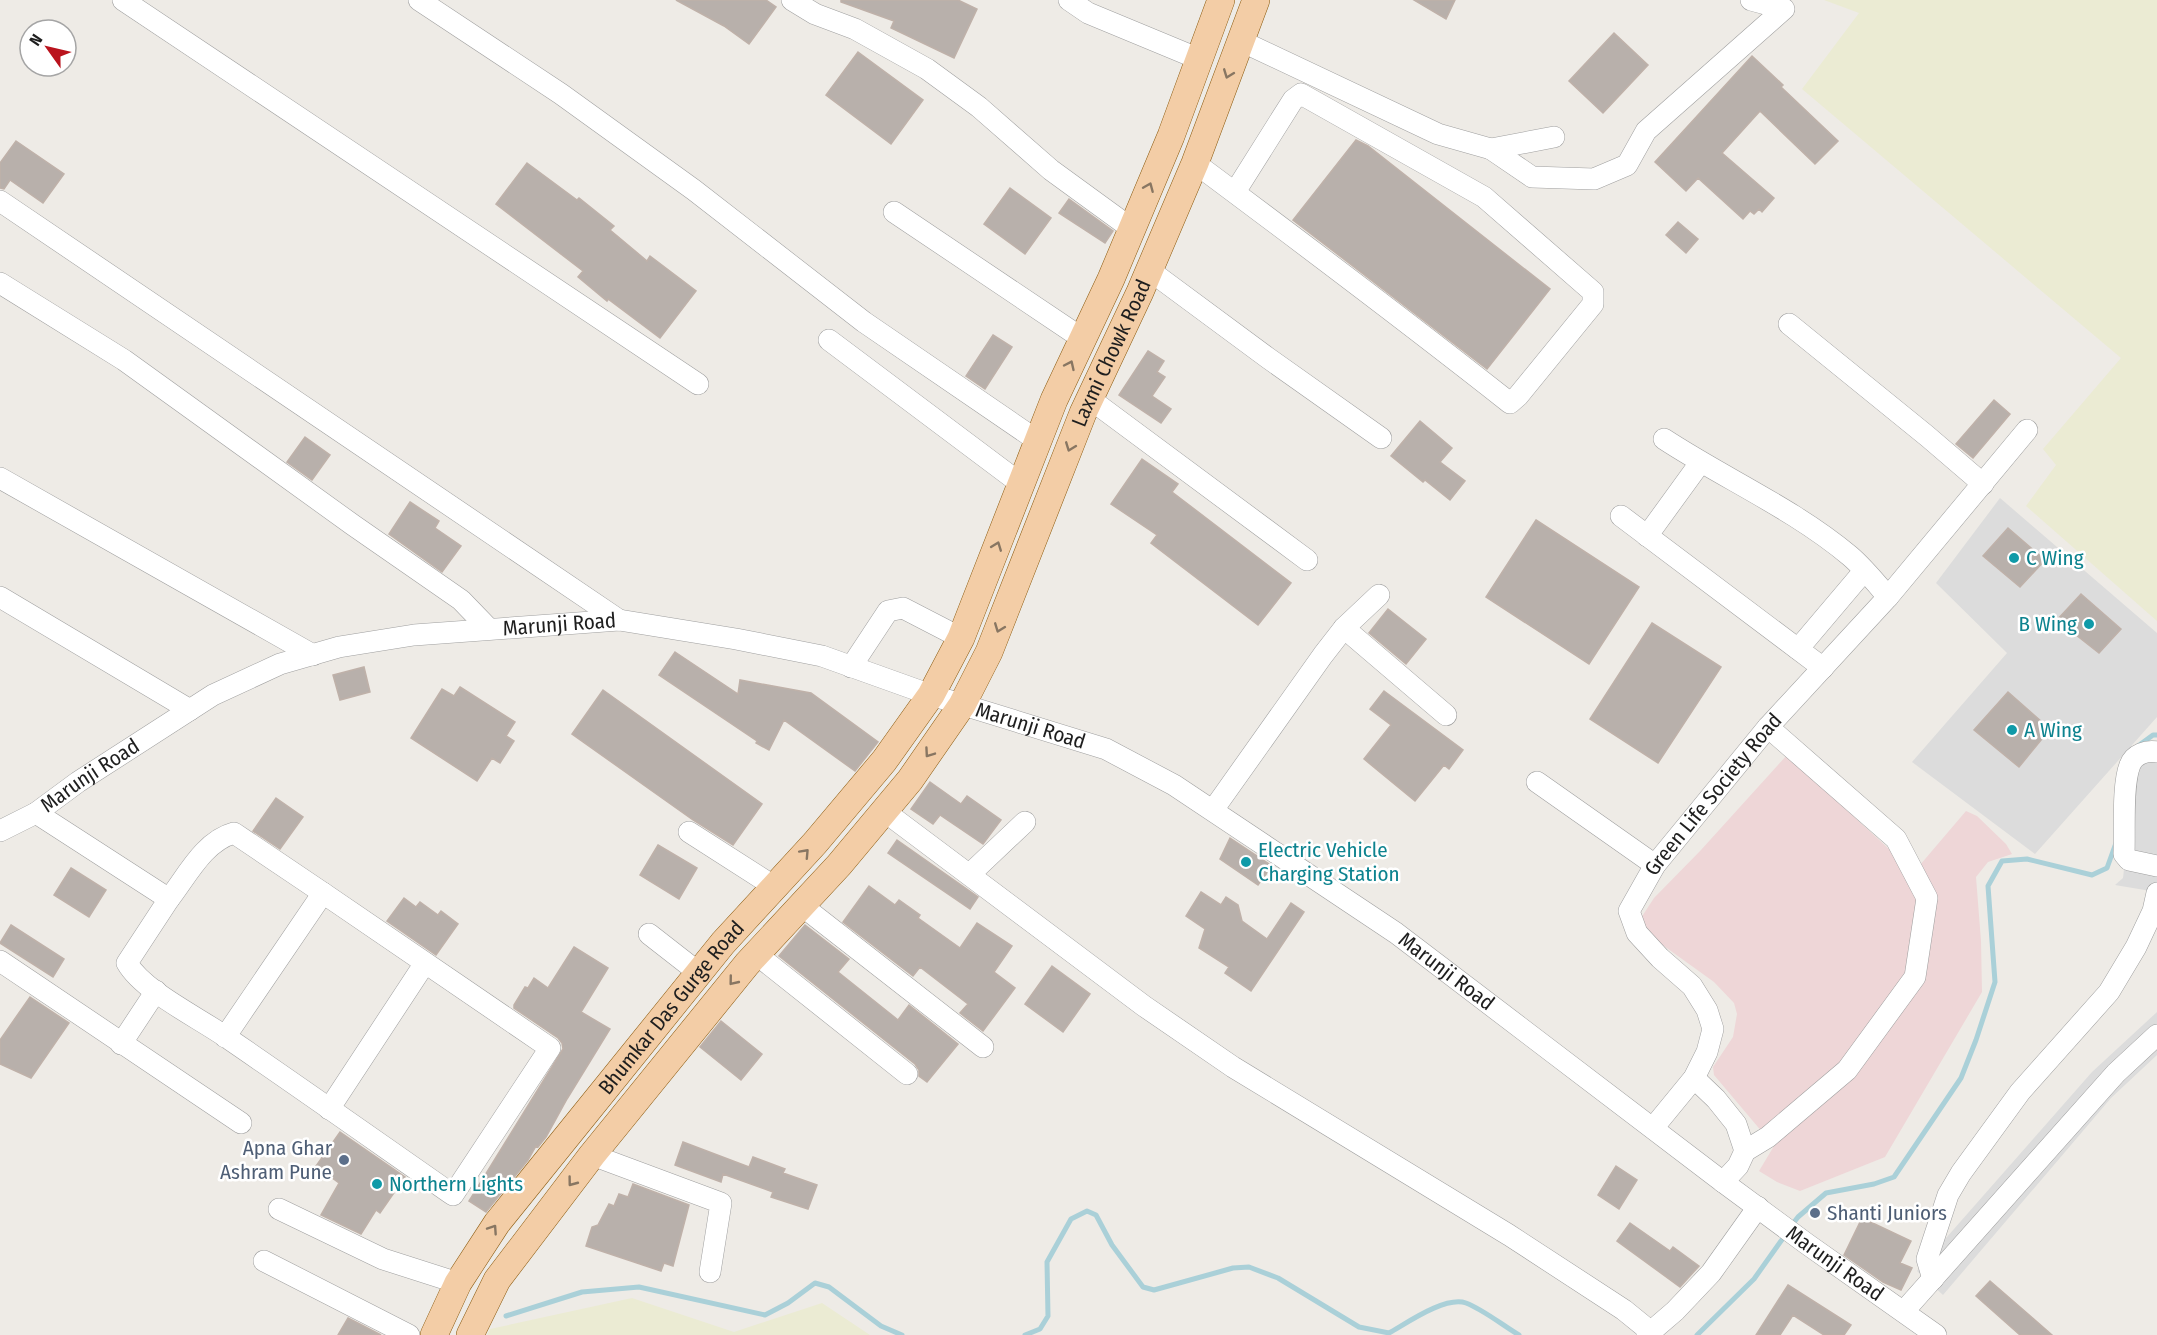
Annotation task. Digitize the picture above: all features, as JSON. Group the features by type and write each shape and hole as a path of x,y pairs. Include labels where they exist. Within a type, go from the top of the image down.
{"main road":[{"name":"Laxmi Chowk Road","path":"931,695 961,638 1054,400 1171,136 1221,0"},
{"name":"Laxmi Chowk Road","path":"962,705 989,652 1090,399 1195,163 1256,0"},
{"path":"1134,223 1165,234"},
{"name":"Bhumkar Das Gurge Road","path":"434,1335 465,1273 497,1223 731,934 815,843 884,761 931,695"},
{"name":"Bhumkar Das Gurge Road","path":"470,1335 497,1280 597,1148 756,954 910,780 962,705"},
{"path":"731,934 756,954"},
{"path":"578,1122 597,1148"},
{"path":"465,1273 497,1280"}],"street":[{"path":"123,0 698,384"},
{"path":"419,0 561,94 694,190 864,322 1038,441"},
{"path":"792,0 815,15 855,29 934,74 979,107 1051,170 1134,223"},
{"path":"1069,0 1088,13 1199,59"},
{"path":"1241,41 1438,134 1491,149 1533,177 1594,179 1627,165 1646,131 1784,9 1751,0"},
{"path":"1195,163 1510,403 1593,304 1593,292 1484,198 1301,94 1293,100 1234,192"},
{"path":"1491,149 1554,137"},
{"path":"0,201 619,620"},
{"path":"894,212 1083,339"},
{"path":"1149,270 1381,438"},
{"path":"0,283 124,360 461,600 489,629"},
{"path":"1789,324 1983,484"},
{"path":"829,340 1021,484"},
{"path":"1090,399 1307,561"},
{"name":"Green Life Society Road","path":"1653,1128 1694,1078 1707,1052 1713,1029 1707,1010 1692,986 1660,958 1637,933 1629,911 1655,865 1768,727 1888,597 2027,430"},
{"path":"1664,439 1812,527 1852,558 1888,597"},
{"path":"1647,536 1700,462"},
{"path":"0,478 313,655"},
{"path":"1621,516 1822,668"},
{"path":"1798,649 1864,571"},
{"path":"1213,810 1323,655 1344,628 1378,595"},
{"path":"0,597 190,710"},
{"path":"851,667 888,611 903,608 961,638"},
{"name":"Marunji Road","path":"0,831 36,813 78,782 213,695 280,664 339,647 414,634 619,620 822,656 931,695 1106,750 1174,784 1396,933 1723,1182 1934,1334"},
{"path":"1344,628 1446,715"},
{"path":"1723,1182 1738,1166 1745,1151 1768,1137 1847,1070 1915,977 1927,898 1896,839 1768,727"},
{"path":"2157,752 2151,751 2138,755 2130,764 2126,796 2124,854 2129,860 2157,866"},
{"path":"1537,782 1655,865"},
{"path":"884,811 1144,1006 1233,1067 1509,1235 1624,1310 1649,1333 1675,1311 1766,1213"},
{"path":"36,813 169,899"},
{"path":"970,874 1025,822"},
{"path":"689,832 775,887"},
{"path":"234,833 550,1048 453,1195 225,1036 156,991 132,971 127,963 169,899 210,846 222,836 234,833"},
{"path":"225,1036 323,893"},
{"path":"1933,1279 1927,1259 1948,1195 1961,1173 2020,1092 2109,992 2136,947 2153,911 2157,893"},
{"path":"801,905 983,1047"},
{"path":"649,934 699,973"},
{"path":"756,954 907,1074"},
{"path":"0,961 241,1123"},
{"path":"329,1109 425,963"},
{"path":"121,1044 156,991"},
{"path":"1904,1311 2116,1073 2157,1035"},
{"path":"1694,1078 1716,1099 1736,1124 1745,1151"},
{"path":"597,1148 721,1203 710,1272"},
{"path":"279,1209 383,1259 465,1273"},
{"path":"264,1261 409,1335"}],"shaded area":[{"path":"2000,498 2157,633 2157,717 2035,854 1912,762 2007,653 1936,583"},
{"path":"2157,754 2157,892 2115,885 2123,878 2136,763"},
{"path":"1787,755 1914,872 1966,811 1977,816 2006,844 2012,854 1988,862 1976,877 1982,992 1885,1157 1800,1191 1777,1182 1759,1171 1774,1146 1714,1075 1713,1067 1733,1037 1737,1014 1734,1003 1714,982 1657,941 1643,927 1641,918 1654,898"},
{"path":"2157,1012 2157,1055 2111,1098 1943,1295 1917,1271 2092,1072"}],"green space":[{"path":"1824,0 2157,0 2157,621 2026,506 2056,465 2043,449 2121,358 1802,89 1859,13"},
{"path":"632,1298 734,1332 822,1303 870,1335 487,1335 490,1329"}],"building":[{"path":"676,0 766,0 776,7 749,44 724,26"},
{"path":"841,0 958,0 977,9 954,58 891,28 894,21 841,2"},
{"path":"1414,0 1455,0 1446,19"},
{"path":"1614,33 1648,65 1603,113 1569,81"},
{"path":"858,52 923,100 891,144 826,95"},
{"path":"1752,56 1838,141 1815,164 1760,111 1722,153 1774,198 1762,212 1759,209 1754,214 1750,211 1743,219 1698,178 1686,191 1655,162"},
{"path":"1356,140 1368,146 1550,289 1487,369 1293,220"},
{"path":"16,141 64,174 43,203 10,180 4,189 0,188 0,163"},
{"path":"527,163 577,200 579,198 614,226 610,230 647,261 650,256 696,291 660,338 608,299 607,301 578,277 583,271 496,204"},
{"path":"1010,188 1051,218 1025,254 984,224"},
{"path":"1069,199 1113,231 1105,243 1059,213"},
{"path":"1678,222 1698,239 1686,253 1666,235"},
{"path":"993,335 1012,347 985,389 966,376"},
{"path":"1148,351 1164,361 1157,372 1165,377 1152,396 1171,409 1161,423 1119,395"},
{"path":"1994,400 2010,414 1973,458 1956,444"},
{"path":"1420,421 1452,448 1440,462 1465,481 1450,500 1391,456"},
{"path":"305,437 330,455 312,480 287,462"},
{"path":"1142,459 1178,484 1172,492 1291,583 1258,625 1151,543 1157,535 1111,504"},
{"path":"410,502 439,521 435,528 461,546 442,572 389,534"},
{"path":"1536,520 1639,587 1589,664 1486,597"},
{"name":"C Wing","path":"2008,528 2045,560 2020,587 1983,556"},
{"name":"B Wing","path":"2081,594 2121,629 2099,653 2057,620"},
{"path":"1388,609 1426,639 1406,664 1369,633"},
{"path":"1652,623 1721,667 1658,763 1590,719"},
{"path":"675,652 738,694 740,680 811,693 878,742 855,771 784,720 769,750 659,675"},
{"path":"364,667 370,692 340,700 333,675"},
{"path":"460,687 515,722 506,736 514,741 500,763 492,758 477,781 411,738 442,689 454,696"},
{"path":"603,690 762,804 733,845 693,820 572,734"},
{"path":"1384,691 1463,750 1449,769 1444,765 1415,801 1364,759 1391,725 1370,709"},
{"name":"A Wing","path":"2008,692 2050,729 2019,767 1974,730"},
{"path":"930,782 961,804 967,796 1001,820 983,844 940,815 933,824 911,809"},
{"path":"276,798 303,817 280,849 253,831"},
{"name":"Electric Vehicle Charging Station","path":"1230,838 1272,866 1258,885 1220,859"},
{"path":"897,840 978,897 970,909 888,853"},
{"path":"658,845 697,868 679,899 640,875"},
{"path":"71,868 106,890 89,917 54,895"},
{"path":"869,886 895,905 899,900 920,915 918,918 960,948 977,923 1012,946 994,972 1015,988 983,1031 960,1013 968,1004 920,967 913,976 843,922"},
{"path":"1201,892 1221,905 1226,897 1238,905 1242,921 1267,939 1291,903 1304,912 1251,991 1225,973 1229,967 1199,948 1205,929 1186,916"},
{"path":"404,898 416,907 420,902 438,915 441,911 458,924 436,955 387,921"},
{"path":"11,925 64,959 53,977 0,943"},
{"path":"805,925 849,959 838,972 898,1020 909,1005 958,1044 927,1082 919,1076 919,1070 915,1064 779,956"},
{"path":"574,947 608,968 581,1012 610,1029 546,1137 538,1147 536,1146 528,1160 486,1212 469,1201 563,1049 558,1038 514,1008 514,1005 525,987 528,988 534,978 548,988"},
{"path":"1052,966 1090,994 1063,1032 1025,1004"},
{"path":"30,997 69,1023 31,1078 0,1064 0,1040"},
{"path":"721,1021 762,1054 741,1080 700,1047"},
{"path":"340,1132 405,1177 380,1213 376,1210 361,1234 321,1215 339,1183 316,1166"},
{"path":"683,1142 749,1167 753,1157 785,1169 783,1173 817,1185 808,1209 771,1197 773,1192 723,1174 721,1182 675,1165"},
{"path":"1616,1166 1637,1180 1619,1209 1598,1195"},
{"path":"633,1184 689,1205 673,1266 664,1263 661,1271 586,1246 592,1227 598,1225 609,1204 614,1206 619,1194 628,1197"},
{"path":"1862,1218 1911,1241 1900,1263 1912,1268 1901,1290 1883,1282 1844,1255"},
{"path":"1630,1223 1670,1251 1673,1247 1699,1266 1680,1287 1617,1241"},
{"path":"1990,1281 2052,1335 2020,1335 1976,1296"},
{"path":"1788,1285 1851,1325 1844,1335 1824,1335 1793,1315 1780,1335 1756,1335"},
{"path":"348,1318 381,1335 338,1335"}],"waterway":[{"path":"2138,746 2153,735 2157,735"},
{"path":"1791,1226 1826,1193 1874,1184 1894,1177 1961,1078 1995,982 1988,886 2002,861 2027,859 2092,875 2107,868 2116,843"},
{"path":"1025,1335 1040,1329 1048,1316 1047,1262 1071,1219 1087,1211 1096,1215 1112,1245 1143,1287 1154,1290 1233,1268 1249,1267 1278,1278 1359,1327 1389,1333 1426,1312 1448,1303 1457,1302 1466,1303 1519,1335"},
{"path":"1697,1335 1754,1279 1786,1234"},
{"path":"506,1316 582,1292 639,1287 765,1315 788,1303 815,1283 829,1287 881,1326 902,1335"}],"place":[{"name":"C Wing","path":"2014,558"},
{"name":"B Wing","path":"2089,624"},
{"name":"A Wing","path":"2012,730"},
{"name":"Electric Vehicle Charging Station","path":"1246,862"},
{"name":"Apna Ghar Ashram Pune","path":"344,1160"},
{"name":"Northern Lights","path":"377,1184"},
{"name":"Shanti Juniors","path":"1815,1213"}]}
